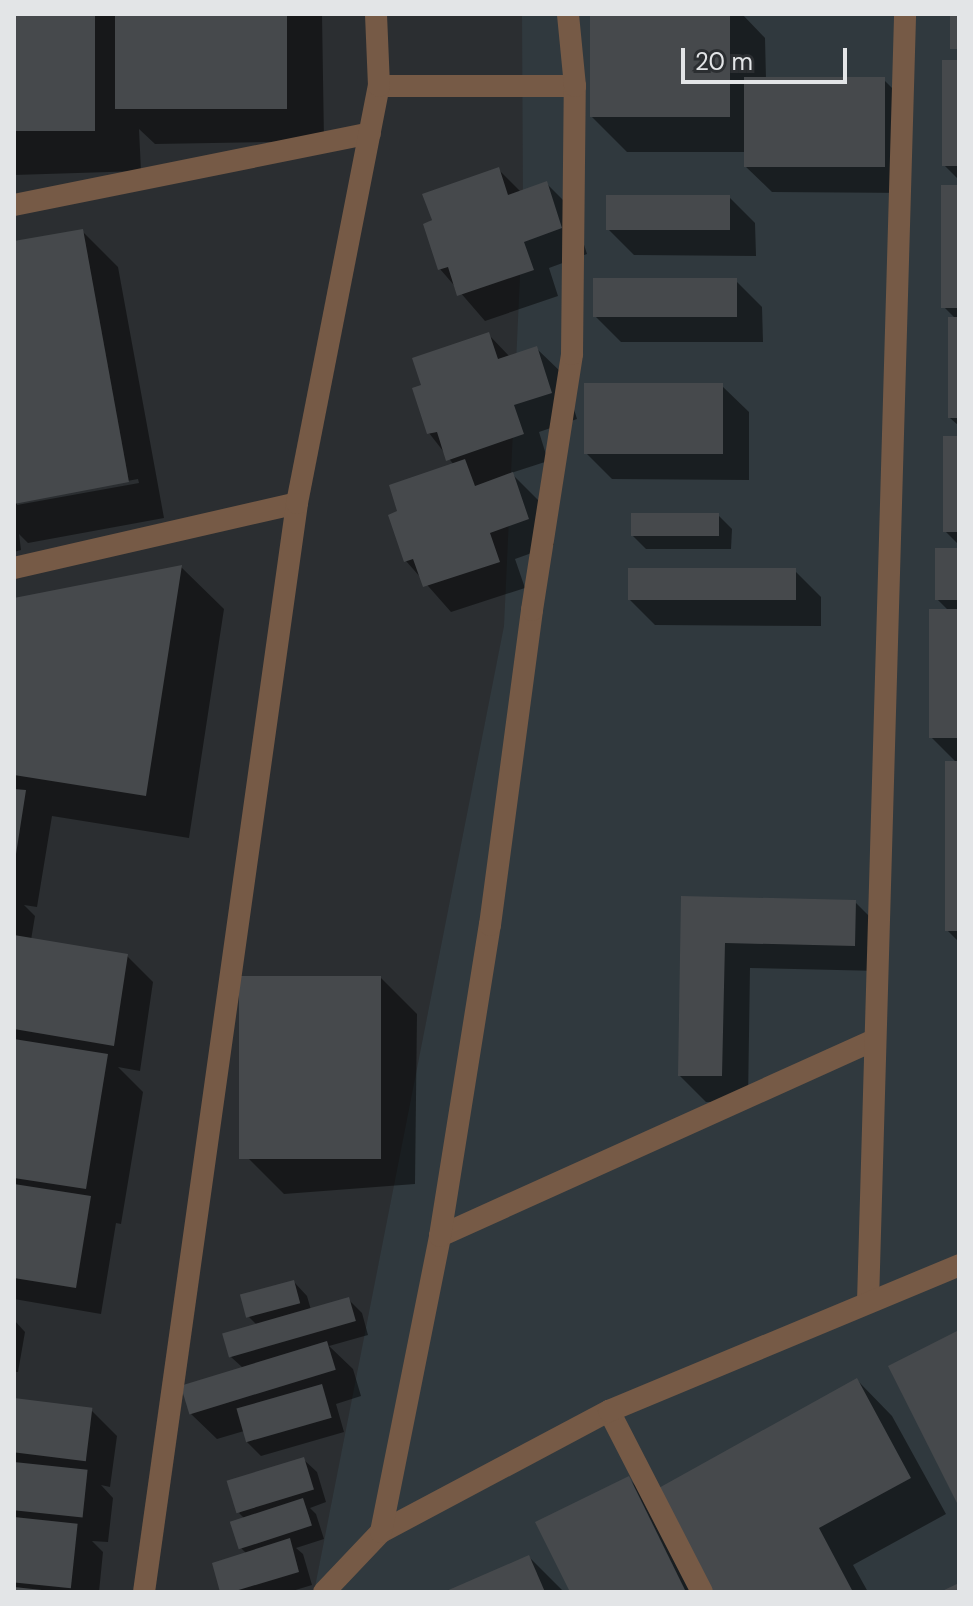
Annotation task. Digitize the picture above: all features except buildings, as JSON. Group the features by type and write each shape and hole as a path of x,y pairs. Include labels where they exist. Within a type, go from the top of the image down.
{"street":[{"path":"144,1592 297,503 379,86 376,14"},
{"path":"381,1532 440,1236 490,925 532,610 572,354 575,86 568,14"},
{"path":"868,1302 905,14"},
{"path":"379,86 575,86"},
{"path":"14,205 370,133"},
{"path":"14,568 297,503"},
{"path":"440,1236 875,1040"},
{"path":"324,1592 381,1532 609,1411 959,1265"},
{"path":"609,1411 702,1592"}],"shaded area":[{"path":"522,14 959,14 959,1592 314,1592 504,626 523,210"}]}
